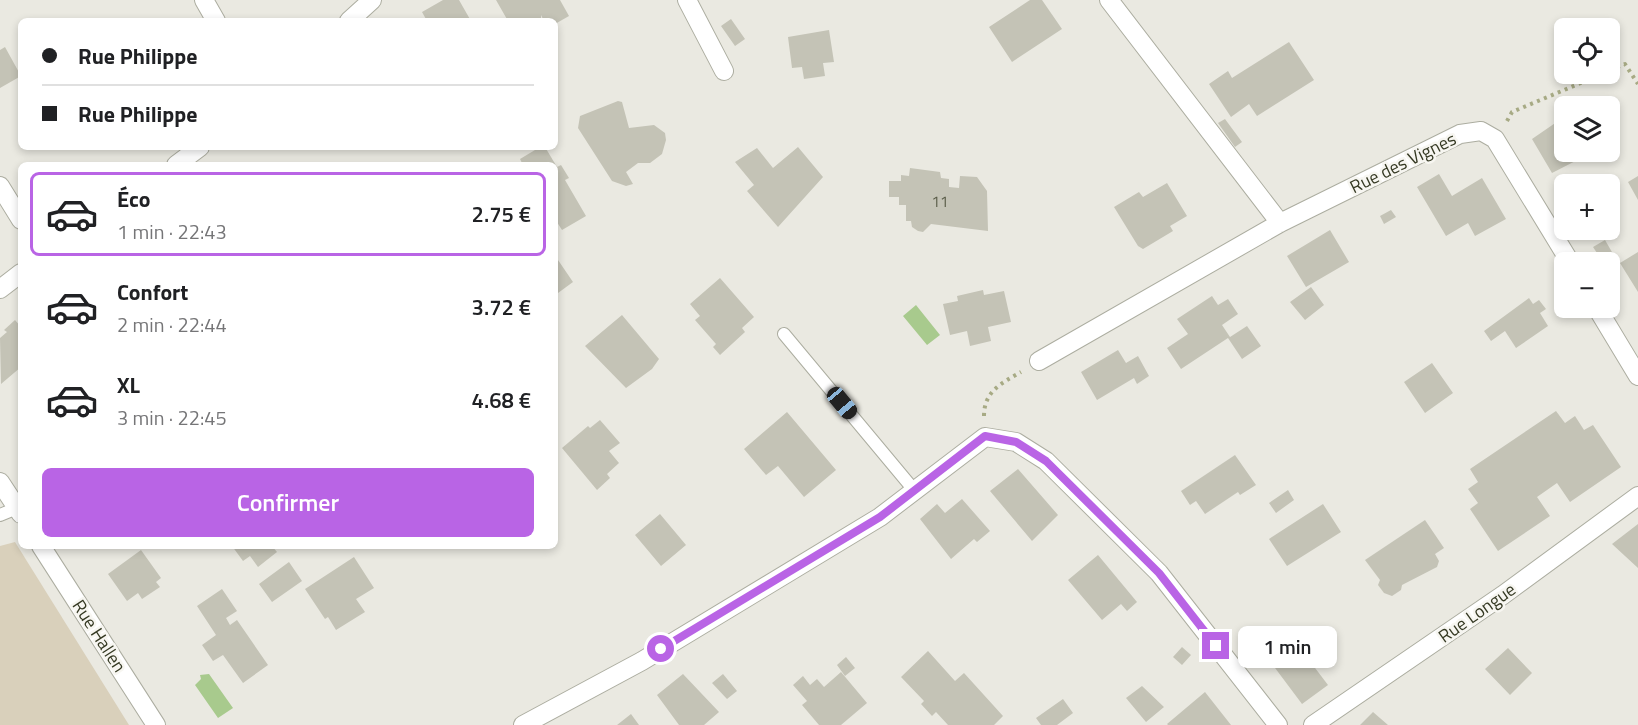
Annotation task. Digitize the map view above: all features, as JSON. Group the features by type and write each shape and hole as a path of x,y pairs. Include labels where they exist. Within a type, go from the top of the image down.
{"street":[{"path":"204,0 214,18"},
{"path":"351,18 372,0"},
{"path":"687,0 724,71"},
{"path":"1109,0 1280,223"},
{"name":"Rue des Vignes","path":"1039,361 1280,223 1460,134 1481,131 1495,139"},
{"path":"1495,139 1564,252"},
{"path":"180,162 196,150"},
{"path":"0,186 18,215"},
{"path":"0,289 18,275"},
{"path":"1603,318 1638,376"},
{"path":"524,725 642,661 880,517 985,436 1016,442 1046,461 1159,573 1278,725"},
{"path":"0,482 13,512"},
{"name":"Rue Longue","path":"1313,725 1503,596 1638,496"},
{"name":"Rue Hallen","path":"43,549 156,725"}],"lane":[{"path":"784,333 914,490"}],"path":[{"path":"1620,66 1625,64 1638,84"},
{"path":"1495,139 1512,112 1578,84"},
{"path":"985,436 984,406 994,387 1039,361"}],"shaded area":[{"path":"916,305 940,335 927,345 903,316"},
{"path":"15,542 129,725 0,725 0,546"},
{"path":"209,674 233,708 218,718 195,685 201,679 200,675"}],"building":[{"path":"443,0 459,0 469,18 425,18 422,12"},
{"path":"496,0 560,0 569,16 558,22 558,18 542,18 541,15 541,18 506,18"},
{"path":"1030,0 1042,0 1062,29 1012,62 989,27"},
{"path":"731,19 745,39 735,46 721,26"},
{"path":"829,30 834,62 823,63 825,76 804,79 802,67 792,68 788,37"},
{"path":"1289,42 1314,80 1257,116 1249,104 1231,117 1209,84 1228,71 1232,78"},
{"path":"5,47 18,71 18,78 0,88 0,50"},
{"path":"618,101 622,102 629,128 654,125 665,133 666,140 662,154 650,163 638,163 626,172 633,184 626,186 612,181 578,128 580,116"},
{"path":"1225,119 1242,142 1235,147 1218,123"},
{"path":"1554,124 1554,162 1573,162 1552,173 1532,139"},
{"path":"798,147 823,177 778,227 747,191 754,185 735,162 757,148 773,168"},
{"path":"535,150 547,150 554,162 522,162 520,159"},
{"path":"561,165 569,178 565,180 586,216 562,230 558,224 558,166"},
{"path":"910,168 940,172 941,178 949,179 949,187 959,188 960,176 977,177 987,191 988,231 931,224 923,232 912,227 911,221 906,221 906,205 899,205 899,197 889,197 889,181 901,181 901,175 909,176"},
{"path":"1439,174 1452,196 1482,178 1506,219 1475,236 1468,223 1446,236 1417,187"},
{"path":"1638,176 1638,200 1628,182"},
{"path":"1167,183 1187,216 1170,226 1173,231 1143,249 1138,246 1114,207 1139,192 1143,197"},
{"path":"1391,210 1396,217 1384,224 1380,216"},
{"path":"1330,230 1349,262 1306,287 1287,256"},
{"path":"1605,240 1612,252 1596,252 1593,247"},
{"path":"1638,252 1638,292 1620,263"},
{"path":"558,260 573,282 558,293"},
{"path":"720,278 754,317 742,328 745,332 720,355 713,347 716,344 695,320 700,316 690,304"},
{"path":"1311,287 1324,305 1305,320 1290,302"},
{"path":"983,290 984,295 1004,291 1011,322 988,327 991,341 970,346 967,331 950,335 943,304 958,301 957,296"},
{"path":"1212,296 1218,305 1228,299 1238,314 1222,325 1230,337 1247,326 1261,346 1242,359 1228,338 1181,369 1167,348 1188,334 1177,319"},
{"path":"1529,298 1533,304 1539,300 1546,309 1540,313 1548,326 1516,348 1505,331 1491,341 1484,331"},
{"path":"622,315 659,359 652,369 626,388 585,346"},
{"path":"15,320 18,324 18,370 1,384 0,338 7,332 4,330"},
{"path":"1118,350 1126,363 1138,356 1149,376 1137,384 1134,378 1097,400 1081,372"},
{"path":"1432,363 1453,393 1425,413 1404,382"},
{"path":"1556,411 1565,423 1575,416 1584,430 1593,425 1621,467 1570,502 1557,483 1537,497 1550,516 1498,551 1470,509 1478,503 1468,489 1478,482 1470,469"},
{"path":"787,412 836,470 804,497 778,466 766,475 744,449"},
{"path":"600,420 620,443 609,451 619,463 607,474 610,478 597,490 562,448 588,426 590,428"},
{"path":"1235,455 1256,485 1240,495 1238,492 1205,514 1196,501 1190,505 1181,491"},
{"path":"1018,469 1058,515 1032,541 990,491"},
{"path":"1288,490 1294,500 1276,513 1269,503"},
{"path":"962,499 990,531 977,542 974,539 951,559 920,519 937,504 945,513"},
{"path":"1323,504 1341,532 1287,566 1269,539"},
{"path":"660,514 686,545 661,566 635,535"},
{"path":"1425,520 1444,548 1435,554 1439,561 1437,567 1402,585 1401,590 1392,596 1384,593 1378,585 1380,580 1365,560"},
{"path":"1638,524 1638,568 1612,544"},
{"path":"234,549 274,549 277,552 258,567 250,556 243,561"},
{"path":"141,550 161,578 156,582 160,587 142,599 138,593 127,601 108,574"},
{"path":"1098,555 1137,602 1127,611 1121,604 1102,620 1068,580"},
{"path":"354,557 374,588 356,599 365,612 336,630 328,617 325,619 305,589"},
{"path":"289,562 302,581 272,602 259,584"},
{"path":"222,589 237,611 226,618 230,625 237,620 268,665 243,683 223,655 213,661 202,645 216,635 197,606"},
{"path":"1289,645 1304,664 1309,660 1328,685 1302,704 1269,660"},
{"path":"1182,647 1191,655 1182,665 1173,657"},
{"path":"1508,648 1532,673 1510,695 1485,669"},
{"path":"928,651 955,681 964,673 1003,716 994,725 948,725 936,712 932,716 921,704 924,701 901,677"},
{"path":"846,657 855,668 845,676 837,665"},
{"path":"841,672 867,703 841,725 819,725 802,705 807,701 793,685 803,676 810,685 817,679 824,687"},
{"path":"683,674 719,712 704,725 679,725 657,695"},
{"path":"723,674 737,691 727,699 712,683"},
{"path":"1142,686 1164,707 1146,722 1126,698"},
{"path":"1205,692 1231,725 1167,724"},
{"path":"1063,699 1073,713 1057,725 1041,725 1036,718"},
{"path":"1373,712 1388,725 1360,725"},
{"path":"631,714 639,725 617,725"}],"route":[{"path":"661,649 880,517 985,436 1016,442 1046,461 1159,573 1216,646"}]}
